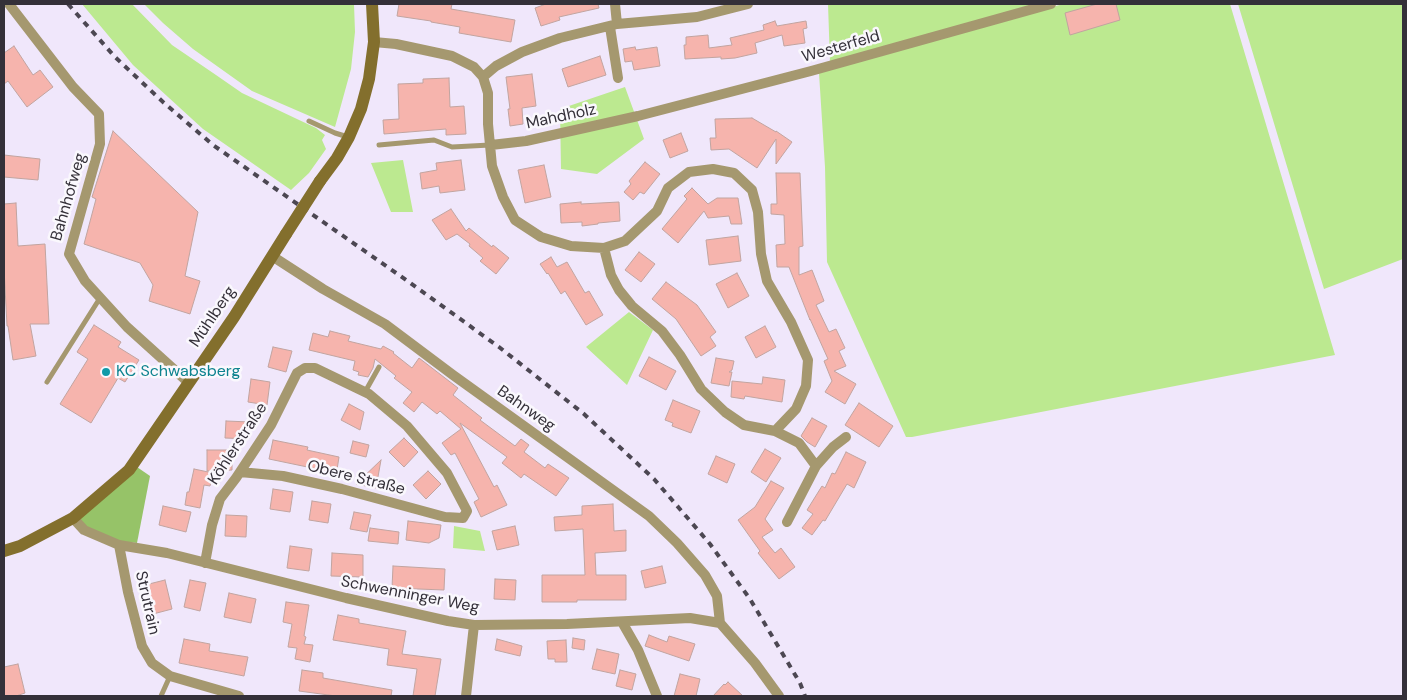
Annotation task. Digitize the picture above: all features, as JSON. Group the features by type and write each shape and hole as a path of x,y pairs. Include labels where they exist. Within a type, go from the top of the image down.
{"street":[{"name":"Bahnhofweg","path":"9,4 73,88 99,114 100,144 69,254 85,281 127,328 189,383"},
{"name":"Mühlberg","path":"4,551 20,546 73,518 129,470 234,317 320,181 338,158 349,137 361,109 368,79 374,42 372,4"},
{"path":"615,4 614,25 618,78"},
{"path":"483,77 496,66 522,52 560,38 614,25 697,17 736,5 748,4"},
{"name":"Westerfeld","path":"638,116 811,71 1051,4"},
{"path":"374,42 396,44 452,56 474,67 483,77 488,92 488,124 492,166 503,197 515,220 540,237 571,246 604,248 625,241 657,211 668,188 689,172 713,169 734,173 752,190 758,212 761,254 767,281 791,322 808,360 806,386 796,409 775,431"},
{"name":"Mahdholz","path":"491,145 526,141 638,116"},
{"path":"604,248 611,275 619,290 632,306 662,332 680,355 700,389 725,412 744,424 775,431 799,443 816,466"},
{"name":"Bahnweg","path":"272,256 323,289 386,324 453,375 649,516 677,543 705,575 717,596 720,623"},
{"name":"Köhlerstraße","path":"205,563 212,525 220,499 271,425 297,374 305,368 315,368 364,392"},
{"name":"Obere Straße","path":"240,472 282,476 342,489 445,517 463,518 467,511 447,473 407,426 369,394 364,392"},
{"path":"787,522 816,466 833,447 846,437"},
{"name":"Schwenninger Weg","path":"73,518 84,530 118,545 167,553 346,598 474,625 622,622 690,618 720,623"},
{"name":"Strutrain","path":"118,545 142,646 152,663 170,676 238,696"},
{"path":"622,622 638,650 657,696"},
{"path":"720,623 755,663 779,696"},
{"path":"466,696 474,625"}],"lane":[{"path":"309,121 349,137"},
{"path":"379,145 434,140 452,147 491,145"},
{"path":"47,382 100,298"},
{"path":"364,392 379,367"},
{"path":"168,696 162,694 170,676"}],"green space":[{"path":"82,4 132,4 172,45 242,93 316,128 325,135 322,140 326,149 309,173 291,190 203,129 133,65"},
{"path":"144,4 354,4 355,32 351,69 335,127 252,91 193,49"},
{"path":"828,4 1035,4 830,62"},
{"path":"1063,4 1230,4 1335,355 906,437 827,262 825,167 819,73"},
{"path":"1238,4 1403,4 1403,259 1324,289"},
{"path":"625,87 644,139 597,174 561,169 560,109"},
{"path":"403,160 413,212 391,212 371,163"},
{"path":"629,312 653,330 627,385 586,347"},
{"path":"137,467 150,476 137,543 118,541 88,529 79,519"},
{"path":"454,526 480,531 485,551 453,548"}],"building":[{"path":"399,4 452,4 451,9 515,20 511,42 459,33 460,27 397,16"},
{"path":"546,4 598,4 599,8 559,17 560,20 541,26 535,8"},
{"path":"1097,4 1116,4 1120,20 1070,35 1065,13"},
{"path":"775,21 777,26 806,21 807,28 803,29 805,43 784,46 782,35 755,43 757,53 735,58 685,59 684,45 686,45 686,37 708,35 709,48 732,45 730,38 764,30 763,25"},
{"path":"14,46 33,75 40,70 53,87 27,107 8,81 4,84 4,53"},
{"path":"635,47 636,50 657,47 660,66 634,70 632,61 625,62 623,49"},
{"path":"600,56 606,75 568,87 562,69"},
{"path":"532,74 536,106 522,108 523,124 510,126 506,77"},
{"path":"449,78 450,107 464,106 466,134 446,135 446,129 384,134 383,120 399,119 398,84 423,83 423,79"},
{"path":"752,118 792,142 776,164 776,139 757,168 729,149 711,150 710,138 716,138 715,119"},
{"path":"113,131 198,212 185,276 200,281 190,314 149,301 153,285 140,263 84,244 96,199 92,197"},
{"path":"681,133 688,151 670,158 663,140"},
{"path":"4,155 40,159 38,180 4,177"},
{"path":"461,160 465,190 440,193 439,186 422,189 420,173 437,170 436,163"},
{"path":"645,162 660,174 644,194 640,192 633,200 624,192 631,184 629,181"},
{"path":"544,165 551,197 525,203 518,170"},
{"path":"776,173 800,173 803,246 799,247 799,275 812,270 824,301 816,305 829,332 836,329 845,348 839,351 846,366 834,371 856,384 845,404 825,392 832,381 824,361 828,359 789,267 777,267 776,245 785,244 784,215 771,214 771,204 777,204"},
{"path":"692,188 708,204 717,198 738,198 742,224 731,224 729,216 708,218 704,211 678,243 662,229 687,199 684,196"},
{"path":"581,202 581,204 619,202 620,221 582,226 582,222 561,223 560,204"},
{"path":"16,203 18,246 45,244 49,324 30,324 36,356 13,360 7,326 4,268 4,204"},
{"path":"451,209 466,231 469,228 509,258 496,274 480,261 483,258 457,234 446,240 432,220"},
{"path":"738,236 741,261 709,265 706,240"},
{"path":"639,252 655,264 641,282 625,270"},
{"path":"551,257 557,267 567,262 585,293 589,291 603,315 586,325 565,291 561,294 540,264"},
{"path":"737,273 749,296 728,308 716,284"},
{"path":"666,282 697,305 716,332 710,337 716,346 701,356 676,319 652,299"},
{"name":"KC Schwabsberg","path":"94,325 121,342 118,347 139,360 125,382 118,378 91,423 60,404 88,359 77,352"},
{"path":"765,326 776,347 756,358 745,337"},
{"path":"330,331 350,336 348,341 381,349 383,346 394,352 412,368 419,358 458,388 453,395 482,418 480,420 515,446 521,439 529,445 524,452 545,468 548,464 569,478 556,496 524,474 521,478 502,463 507,457 460,423 494,487 497,485 507,505 481,517 474,502 479,499 455,453 451,455 442,443 461,429 440,411 437,414 422,402 414,412 403,403 412,392 394,378 396,376 375,359 368,377 358,375 359,372 353,370 355,361 309,350 313,333 328,337"},
{"path":"273,347 292,351 286,372 268,367"},
{"path":"649,357 676,371 666,390 639,376"},
{"path":"716,358 734,361 732,370 729,372 732,372 729,386 711,383"},
{"path":"763,377 785,380 782,402 745,396 744,399 731,397 732,381 762,384"},
{"path":"251,379 270,382 267,405 248,402"},
{"path":"673,400 700,411 691,433 672,426 673,423 665,420"},
{"path":"859,403 893,426 879,447 845,425"},
{"path":"349,404 364,412 360,430 341,420"},
{"path":"812,418 827,426 815,447 801,436"},
{"path":"226,421 250,422 249,439 225,438"},
{"path":"404,438 418,452 404,467 389,452"},
{"path":"273,440 308,447 307,450 339,457 336,476 316,472 317,469 269,459"},
{"path":"353,441 369,445 366,457 350,453"},
{"path":"765,449 781,458 766,482 751,472"},
{"path":"207,450 232,450 232,470 207,471"},
{"path":"846,452 866,462 854,488 847,484 825,521 823,520 812,535 802,528 813,514 807,510 822,486 825,488 832,473 835,474"},
{"path":"716,456 735,464 727,483 708,474"},
{"path":"381,460 376,488 356,484"},
{"path":"194,469 213,473 210,486 204,485 200,508 185,505"},
{"path":"428,471 441,484 426,499 413,485"},
{"path":"771,481 784,488 765,519 773,530 762,537 775,553 781,548 795,567 779,579 758,553 760,551 738,520 755,507"},
{"path":"273,489 293,492 290,512 270,509"},
{"path":"312,501 331,504 328,523 309,520"},
{"path":"613,504 614,531 626,530 626,551 595,553 596,575 626,575 626,600 542,602 542,575 585,575 583,529 555,531 554,517 582,515 582,506"},
{"path":"163,506 191,512 186,532 159,525"},
{"path":"354,512 371,515 367,532 350,529"},
{"path":"226,515 247,516 246,537 225,536"},
{"path":"408,521 441,525 439,538 429,543 406,540"},
{"path":"515,526 519,545 497,550 492,531"},
{"path":"370,528 399,532 398,544 368,541"},
{"path":"290,546 312,549 309,571 287,568"},
{"path":"332,553 363,555 363,577 331,576"},
{"path":"393,566 445,569 444,590 392,588"},
{"path":"662,566 666,583 645,588 641,571"},
{"path":"495,579 516,580 515,600 494,599"},
{"path":"165,580 172,609 153,614 145,585"},
{"path":"190,580 206,583 200,611 184,607"},
{"path":"229,593 256,599 251,623 224,617"},
{"path":"286,602 309,605 304,644 313,645 310,662 295,659 297,648 288,647 292,624 283,622"},
{"path":"338,615 359,619 359,623 406,631 402,654 441,659 435,696 413,696 417,669 387,665 389,649 333,640"},
{"path":"649,635 667,642 669,636 695,644 689,661 645,646"},
{"path":"573,638 585,640 584,650 572,648"},
{"path":"184,639 210,644 209,651 248,657 244,676 179,663"},
{"path":"497,639 522,646 520,656 495,650"},
{"path":"566,640 567,662 555,662 555,659 548,659 547,641"},
{"path":"597,649 619,654 615,674 592,669"},
{"path":"18,664 25,693 16,696 4,696 4,667"},
{"path":"302,670 323,673 323,678 392,690 391,696 336,696 299,691"},
{"path":"620,670 636,674 632,690 616,686"},
{"path":"680,674 700,679 696,696 674,696"},
{"path":"728,682 743,696 713,696 724,684"}],"railway":[{"path":"68,4 115,57 213,145 499,347 584,414 654,479 710,544 750,599 800,683 805,696"}],"place":[{"name":"KC Schwabsberg","path":"106,372"}]}
